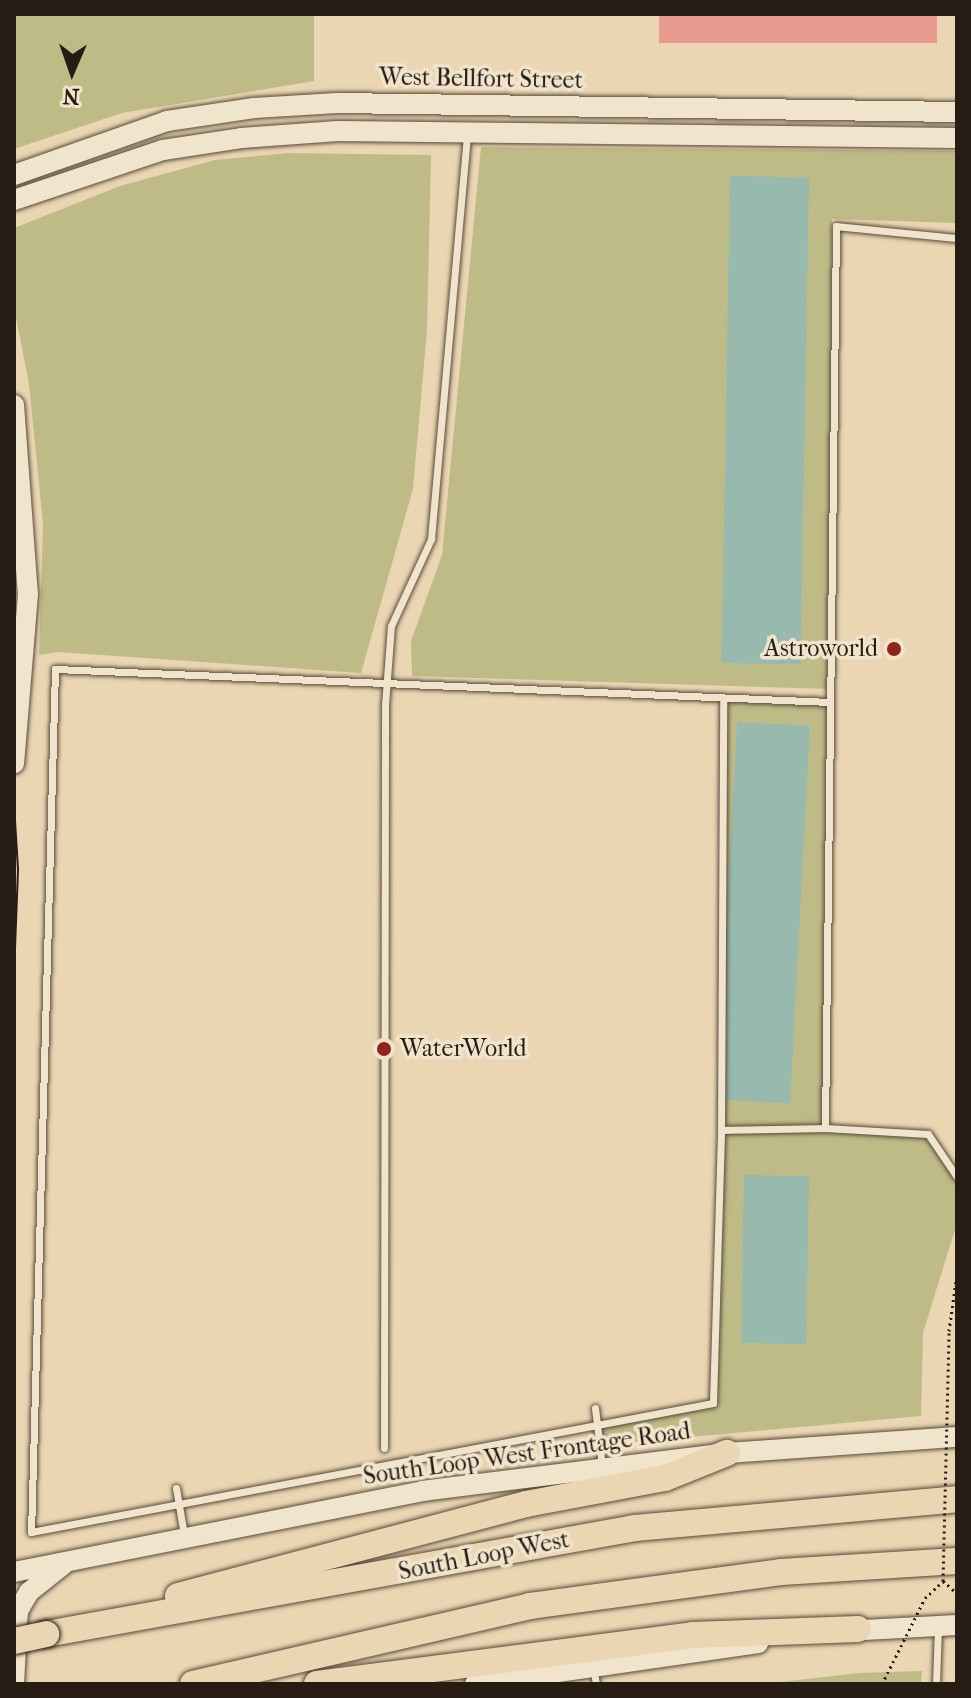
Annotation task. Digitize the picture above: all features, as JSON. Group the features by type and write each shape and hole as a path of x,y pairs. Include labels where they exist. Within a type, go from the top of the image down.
{"highway":[{"path":"46,1634 343,1549 526,1504 665,1478 727,1453"},
{"name":"South Loop West","path":"14,1641 635,1528 957,1499"},
{"path":"193,1684 530,1606 781,1572 950,1571"},
{"path":"317,1684 693,1635 858,1629"}],"main road":[{"name":"West Bellfort Street","path":"14,175 167,121 254,108 337,103 957,112"},
{"path":"14,200 163,150 241,138 338,131 957,138"},
{"path":"14,405 28,594 14,763"},
{"name":"South Loop West Frontage Road","path":"14,1572 422,1491 602,1466 727,1453 957,1437"},
{"path":"14,1684 18,1611 29,1592 67,1561"},
{"path":"475,1684 594,1675 858,1629 948,1626"}],"lane":[{"path":"384,1448 387,685 391,626 431,539 467,133"},
{"path":"825,1128 836,226 957,238"},
{"path":"723,698 721,1130 713,1403 31,1532 55,669 830,702"},
{"path":"721,1130 825,1128 928,1134 957,1177"},
{"path":"595,1408 602,1466"},
{"path":"176,1488 184,1538"},
{"path":"936,1684 948,1626"}],"path":[{"path":"957,1274 949,1331 950,1571 957,1593"},
{"path":"882,1684 925,1598 950,1571"}],"shaded area":[{"path":"14,14 314,14 314,81 122,113 14,149"},
{"path":"481,147 957,151 957,223 832,219 830,689 412,676 411,641 442,555"},
{"path":"287,153 431,155 427,330 413,489 361,673 58,652 39,655 43,524 29,384 14,307 14,228 120,186 215,160"},
{"path":"723,698 830,702 825,1128 753,1131 928,1134 957,1182 957,1223 923,1333 921,1416 604,1445 599,1424 713,1402 721,1130"},
{"path":"922,1671 921,1684 761,1684 860,1673"}],"water":[{"path":"730,176 809,177 800,664 722,663"},
{"path":"737,722 810,726 790,1103 717,1099"},
{"path":"744,1175 809,1176 806,1344 741,1343"}],"building":[{"path":"659,14 937,14 937,43 659,43"}],"tram line":[{"path":"14,804 18,870 14,973"}],"place":[{"name":"Astroworld","path":"894,649"},
{"name":"WaterWorld","path":"384,1049"}]}
